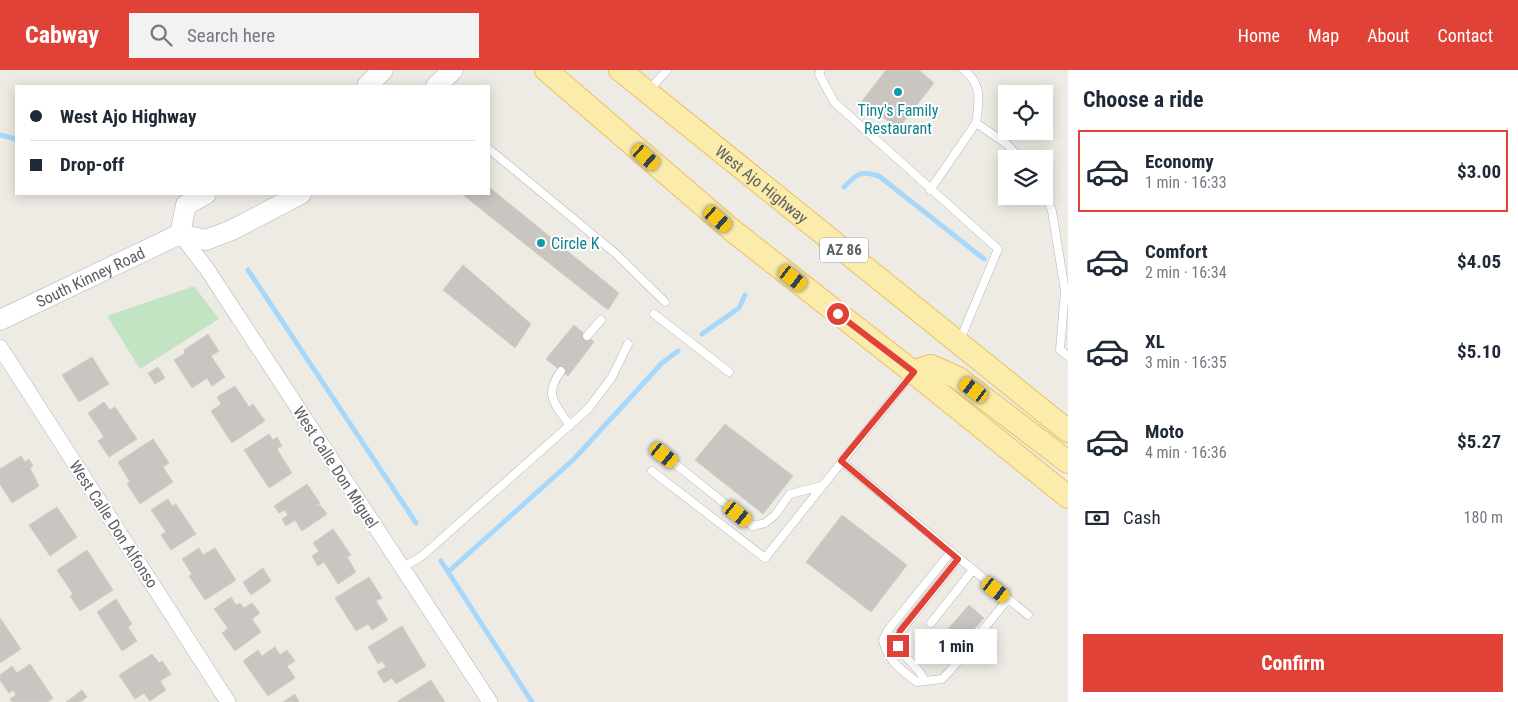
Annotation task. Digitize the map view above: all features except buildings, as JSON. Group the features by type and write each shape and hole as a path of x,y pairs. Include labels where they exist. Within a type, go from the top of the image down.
{"main road":[{"path":"368,85 383,70"},
{"path":"437,85 453,70"},
{"path":"546,70 733,232 914,372 1068,497"},
{"name":"West Ajo Highway","path":"620,70 1068,431"},
{"path":"204,195 186,205 180,234 206,240 232,230 299,195"},
{"name":"South Kinney Road","path":"0,320 180,234"},
{"path":"914,372 931,366 958,378 1068,462"}],"street":[{"name":"West Calle Don Miguel","path":"180,234 207,269 490,702"},
{"name":"West Calle Don Alfonso","path":"0,347 228,702"}],"lane":[{"path":"648,92 667,70"},
{"path":"821,70 818,74 834,102 998,249 959,343"},
{"path":"930,190 976,123 980,94 970,75 964,70"},
{"path":"976,123 1007,144 1012,150"},
{"path":"490,149 616,253 665,302"},
{"path":"1049,205 1065,292 1060,350 1068,356"},
{"path":"654,314 729,372"},
{"path":"587,336 601,320"},
{"path":"402,568 422,556 588,409 612,377 628,344"},
{"path":"561,371 552,384 551,398 570,426"},
{"path":"652,471 765,558 914,372"},
{"path":"664,455 753,526 765,522 775,514 790,494 822,486"},
{"path":"841,461 950,553 1028,615"},
{"path":"950,553 888,630 883,640 891,660 901,670 917,682 942,679 1008,599"},
{"path":"924,680 921,672 903,655 897,639 900,631 958,559"},
{"path":"931,623 972,571"}],"green space":[{"path":"194,286 219,319 140,369 107,316"}],"waterway":[{"path":"0,135 15,139"},
{"path":"844,187 859,174 867,173 879,176 984,259"},
{"path":"248,270 416,523"},
{"path":"702,334 739,308 745,295"},
{"path":"448,572 574,459 662,363 678,351"},
{"path":"441,561 532,702"}],"place":[{"name":"Tiny's Family Restaurant","path":"898,92"},
{"name":"Circle K","path":"541,243"}],"route":[{"path":"838,314 914,372 841,461 958,559 900,631 897,639 898,646"}]}
